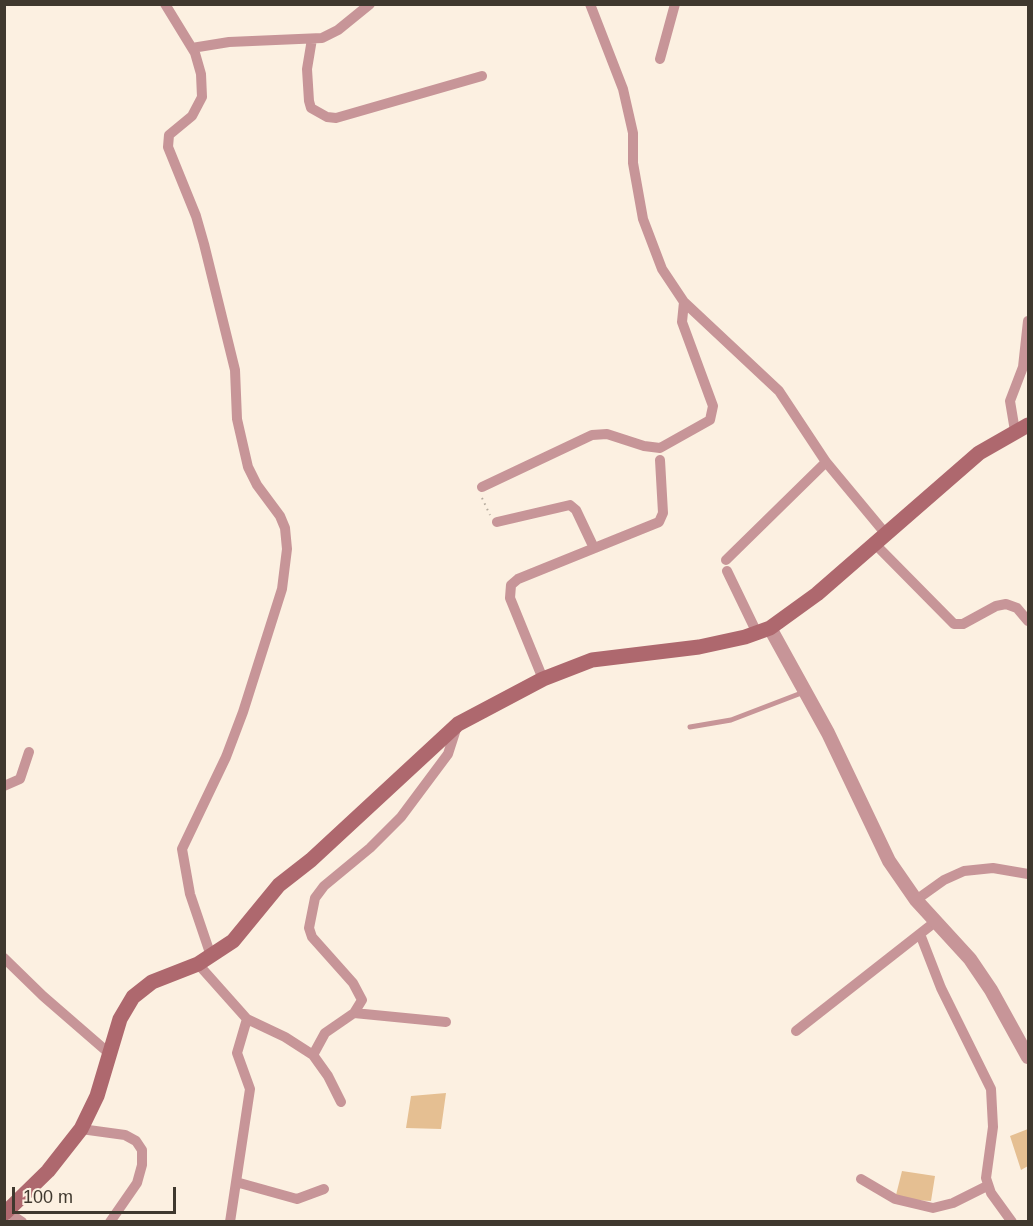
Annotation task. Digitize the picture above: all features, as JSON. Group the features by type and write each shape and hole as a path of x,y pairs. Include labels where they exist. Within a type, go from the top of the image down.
{"main road":[{"path":"6,1213 48,1171 81,1129 97,1096 120,1019 133,997 152,982 204,960 233,941 279,885 311,860 458,724 543,679 602,657 699,647 764,631 817,594 979,453 1022,428"}],"street":[{"path":"165,4 192,48 201,74 201,97 198,109 173,130 167,142 196,216 235,370 237,419 245,457 257,485 285,528 287,549 282,589 243,712 226,757 183,849 190,894 204,960 247,1019 285,1037 313,1055 328,1076 341,1102"},
{"path":"192,48 229,42 312,39 332,33 370,4"},
{"path":"590,4 623,88 631,119 636,188 651,243 662,269 684,302 779,391 880,538 954,624 959,626 996,606 1006,604 1017,608 1029,621"},
{"path":"660,59 675,4"},
{"path":"312,39 307,69 310,108 327,117 336,118 482,76"},
{"path":"482,487 592,435 607,434 644,446 660,448 710,420 713,406 682,322 684,302"},
{"path":"1022,428 1010,401 1023,367 1029,321"},
{"path":"543,679 510,598 511,585 518,579 659,522 663,513 660,460"},
{"path":"826,462 727,565 764,631 804,692 835,747 889,861 916,900 970,958 1029,1057"},
{"path":"497,522 570,505 576,510 594,548"},
{"path":"313,1055 325,1033 360,1007 361,996 312,938 309,928 310,909 324,886 370,848 401,817 448,754 458,724"},
{"path":"4,786 20,779 29,752"},
{"path":"916,900 944,880 964,871 993,868 1029,874"},
{"path":"796,1031 935,922"},
{"path":"920,934 941,988 991,1089 993,1127 986,1178 987,1186 1012,1221"},
{"path":"4,958 43,996 111,1055"},
{"path":"354,1013 446,1022"},
{"path":"230,1221 250,1089 237,1053 247,1019"},
{"path":"81,1129 125,1135 136,1141 142,1150 142,1165 137,1183 110,1221"},
{"path":"861,1179 895,1199 933,1208 953,1203 987,1186"},
{"path":"236,1182 297,1199 324,1189"},
{"path":"6,1213 22,1221"}],"lane":[{"path":"690,727 731,720 804,692"}],"path":[{"path":"482,487 483,501 497,522"}],"building":[{"path":"446,1093 441,1129 406,1128 411,1096"},
{"path":"1028,1129 1028,1166 1021,1170 1010,1136"},
{"path":"902,1171 935,1176 931,1201 895,1199"}]}
